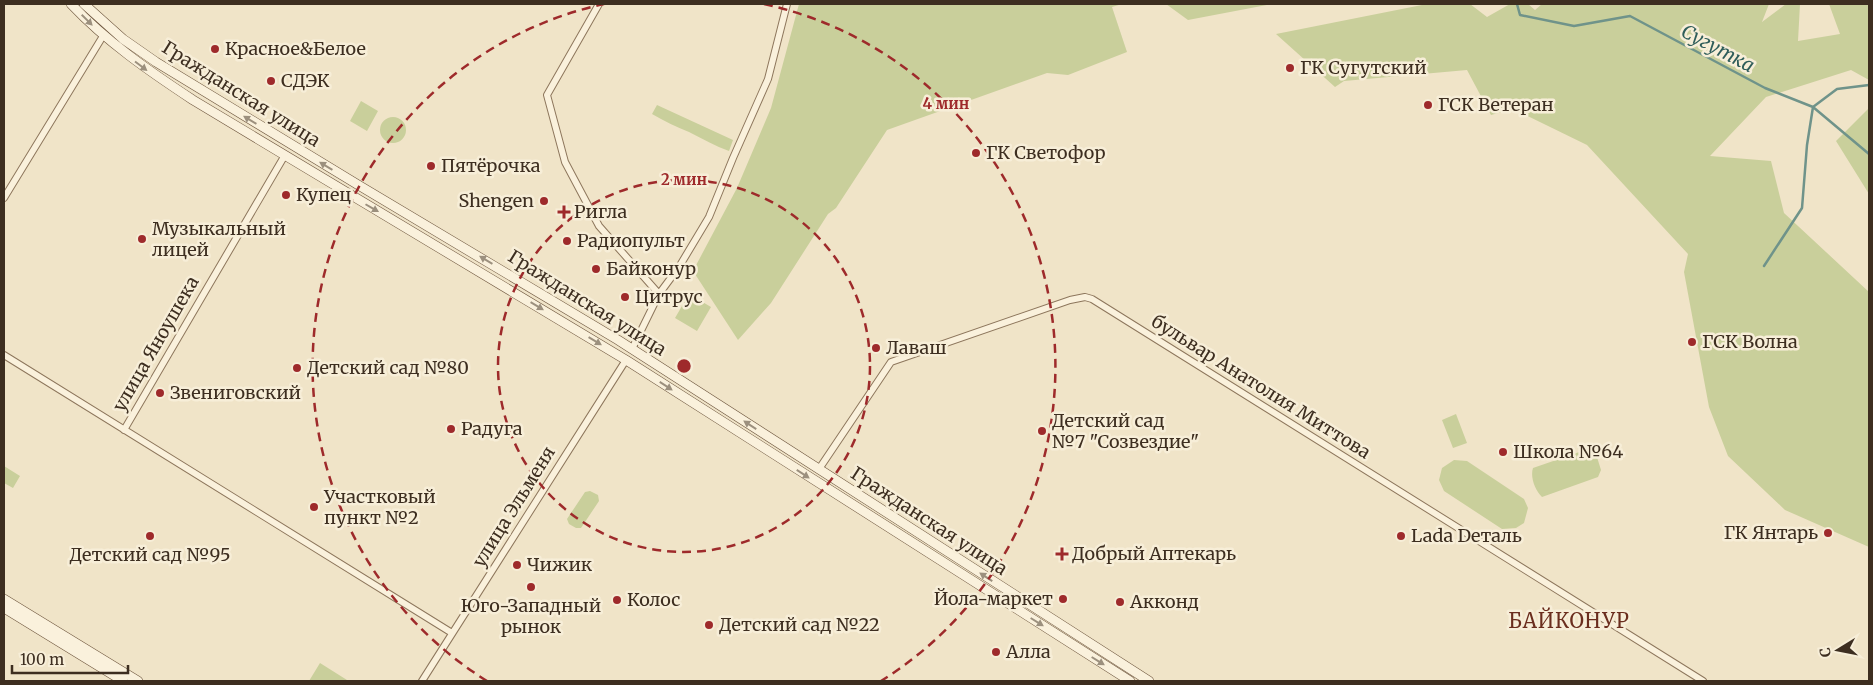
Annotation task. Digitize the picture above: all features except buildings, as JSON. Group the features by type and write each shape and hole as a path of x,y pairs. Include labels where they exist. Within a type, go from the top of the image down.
{"main road":[{"name":"Гражданская улица","path":"71,4 103,36 158,77 626,360 1130,681"},
{"name":"Гражданская улица","path":"84,4 108,27 156,62 291,145 583,318 1149,681"},
{"path":"103,36 108,27"},
{"name":"улица Яноушека","path":"285,155 291,145"},
{"name":"улица Эльменя","path":"626,360 632,349"},
{"path":"4,599 138,681"},
{"path":"4,608 123,681"},
{"path":"1066,640 1072,631"}],"street":[{"path":"599,4 546,95 565,162 599,226 659,294"},
{"path":"632,349 659,294 679,267 709,217 768,79 787,4"},
{"path":"4,198 103,36"},
{"name":"улица Яноушека","path":"124,430 285,155"},
{"name":"бульвар Анатолия Миттова","path":"819,469 891,362 1085,296 1122,317 1703,681"},
{"path":"4,355 452,634"},
{"name":"улица Эльменя","path":"422,681 626,360"}],"green space":[{"path":"799,4 1122,4 1112,7 1127,52 1068,75 1047,73 887,130 836,208 828,214 771,303 738,340 693,271 737,188 771,108"},
{"path":"1166,4 1272,4 1188,20"},
{"path":"1427,4 1470,4 1487,17 1510,4 1528,4 1535,10 1542,4 1769,4 1762,22 1786,4 1800,4 1798,41 1840,34 1829,4 1869,4 1869,80 1851,70 1766,97 1710,156 1771,161 1784,213 1869,292 1869,547 1785,510 1728,456 1709,407 1684,272 1688,254 1587,145 1513,109 1491,115 1467,70 1344,81 1335,87 1276,34"},
{"path":"361,101 378,111 367,131 350,121"},
{"path":"657,105 733,140 729,151 652,114"},
{"path":"1869,108 1869,194 1836,141"},
{"path":"393,117 402,121 406,130 402,139 393,143 384,139 380,130 384,121"},
{"path":"689,294 711,307 697,331 675,318"},
{"path":"1456,414 1467,443 1453,448 1442,420"},
{"path":"1588,449 1596,454 1601,470 1598,477 1542,497 1534,483 1533,468"},
{"path":"1454,460 1467,461 1524,499 1528,508 1524,523 1516,528 1502,529 1444,491 1439,480 1442,468"},
{"path":"4,466 20,476 13,488 4,483"},
{"path":"590,491 598,495 599,501 581,528 576,528 569,524 567,519 585,492"},
{"path":"320,663 347,680 309,681"}],"waterway":[{"name":"Сугутка","path":"1517,4 1520,15 1574,26 1630,16 1765,88 1813,107 1869,154"},
{"path":"1764,266 1802,208 1807,145 1813,107 1837,89 1869,85"}],"place":[{"name":"Красное&Белое","path":"215,49"},
{"name":"ГК Сугутский","path":"1290,68"},
{"name":"СДЭК","path":"271,81"},
{"name":"ГСК Ветеран","path":"1428,105"},
{"name":"ГК Светофор","path":"976,153"},
{"name":"Пятёрочка","path":"431,166"},
{"name":"Купец","path":"286,195"},
{"name":"Shengen","path":"544,201"},
{"name":"Ригла","path":"564,212"},
{"name":"Музыкальный лицей","path":"142,239"},
{"name":"Радиопульт","path":"567,241"},
{"name":"Байконур","path":"596,269"},
{"name":"Цитрус","path":"625,297"},
{"name":"ГСК Волна","path":"1692,342"},
{"name":"Лаваш","path":"876,348"},
{"name":"Детский сад №80","path":"297,368"},
{"name":"Звениговский","path":"160,393"},
{"name":"Радуга","path":"451,429"},
{"name":"Детский сад №7 \"Созвездие\"","path":"1042,431"},
{"name":"Школа №64","path":"1503,452"},
{"name":"Участковый пункт №2","path":"314,507"},
{"name":"ГК Янтарь","path":"1828,533"},
{"name":"Детский сад №95","path":"150,536"},
{"name":"Lada Dеталь","path":"1401,536"},
{"name":"Добрый Аптекарь","path":"1062,554"},
{"name":"Чижик","path":"517,565"},
{"name":"Юго-Западный рынок","path":"531,587"},
{"name":"Йола-маркет","path":"1063,599"},
{"name":"Колос","path":"617,600"},
{"name":"Акконд","path":"1120,602"},
{"name":"Детский сад №22","path":"709,625"},
{"name":"Алла","path":"996,652"}],"district":[{"name":"БАЙКОНУР","path":"1569,621"}]}
